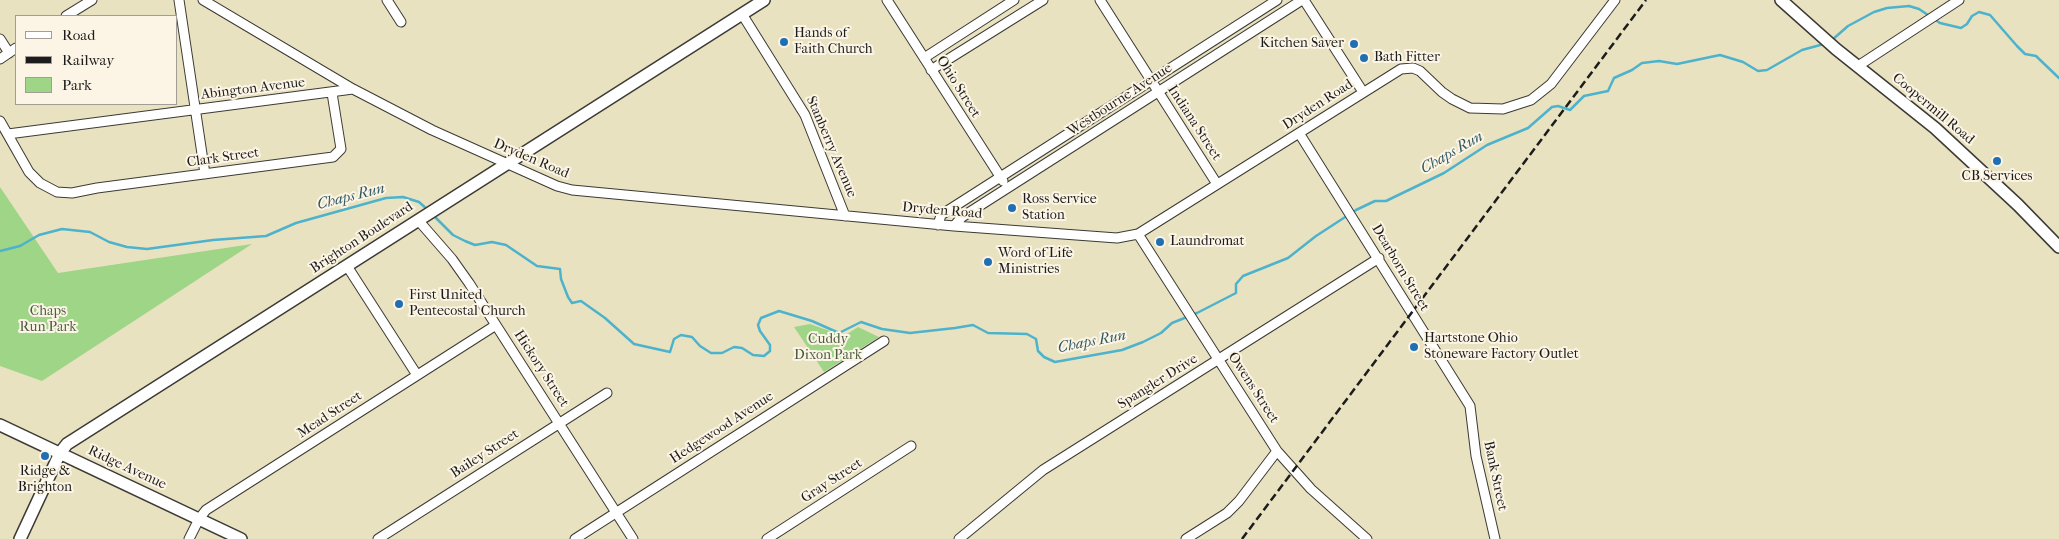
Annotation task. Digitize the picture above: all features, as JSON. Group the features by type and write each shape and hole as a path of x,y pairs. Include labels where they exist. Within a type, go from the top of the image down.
{"street":[{"path":"68,15 92,0"},
{"path":"179,0 205,174"},
{"name":"Dryden Road","path":"203,0 353,89 432,130 506,164 572,190 938,225 1117,238 1138,234 1401,69 1413,68 1420,71 1452,99 1470,108 1493,110 1522,104 1531,100 1551,84 1615,0"},
{"path":"387,0 401,22"},
{"name":"Brighton Boulevard","path":"20,539 60,453 67,444 764,0"},
{"name":"Ohio Street","path":"887,0 1007,188"},
{"path":"924,58 1014,0"},
{"path":"931,70 1043,0"},
{"name":"Indiana Street","path":"1100,0 1217,184"},
{"name":"Westbourne Avenue","path":"938,225 941,215 1277,0"},
{"path":"1303,0 1363,92"},
{"name":"Westbourne Avenue","path":"954,226 962,217 1303,0"},
{"name":"Coopermill Road","path":"1781,0 1836,49 1941,133 2018,205 2059,247"},
{"path":"1858,66 1959,0"},
{"name":"Stanberry Avenue","path":"742,14 805,115 845,216"},
{"path":"0,39 13,51 0,59"},
{"name":"Abington Avenue","path":"8,134 353,89"},
{"name":"Clark Street","path":"8,134 29,172 40,183 50,189 72,193 333,158 341,149 332,93"},
{"path":"0,121 8,134"},
{"name":"Dearborn Street","path":"1299,133 1470,406 1473,418"},
{"name":"Hickory Street","path":"421,218 452,259 496,325 633,539"},
{"name":"Owens Street","path":"1138,234 1277,451 1311,490 1366,539"},
{"name":"Spangler Drive","path":"959,539 1043,470 1379,258"},
{"path":"347,266 417,375"},
{"name":"Mead Street","path":"189,539 206,510 496,325"},
{"name":"Hedgewood Avenue","path":"575,539 884,341"},
{"name":"Bailey Street","path":"378,539 607,393"},
{"name":"Bank Street","path":"1473,418 1476,456 1495,539"},
{"name":"Ridge Avenue","path":"0,424 241,539"},
{"name":"Gray Street","path":"767,539 911,446"},
{"path":"1186,539 1227,513 1239,501 1277,451"}],"green space":[{"name":"Chaps Run Park","path":"0,187 58,273 252,244 42,381 0,366"},
{"name":"Cuddy Dixon Park","path":"810,324 844,336 858,327 879,337 824,372 794,327"}],"waterway":[{"name":"Chaps Run","path":"1832,40 1848,26 1874,12 1887,8 1909,6 1919,9 1940,23 1961,28 1967,24 1972,16 1979,12 1990,15 2025,54 2036,56 2059,78"},
{"name":"Chaps Run","path":"432,214 453,235 465,241 475,245 492,242 506,245 537,266 560,269 561,279 572,303 581,301 605,318 634,344 670,352 674,339 681,335 692,337 700,346 711,353 722,353 734,347 742,348 753,355 764,356 770,351 770,345 758,325 761,318 779,311 812,321 839,333 861,322 882,329 910,333 973,325 988,333 1027,334 1036,339 1038,351 1044,357 1055,362 1122,350 1161,333 1172,323 1197,313 1236,293 1236,284 1243,276 1288,258 1316,236 1356,210 1375,201 1386,201 1444,173 1487,145 1528,128 1552,107 1558,106 1570,110 1584,96 1608,91 1614,78 1642,63 1659,61 1677,64 1720,55 1743,62 1758,71 1767,70 1802,50 1824,44"},
{"name":"Chaps Run","path":"0,251 20,246 39,235 62,229 90,232 109,242 127,247 147,249 213,240 266,236 296,223 386,198 403,197 419,202 428,210"}],"railway":[{"path":"1242,539 1646,0"}],"place":[{"name":"Hands of Faith Church","path":"784,42"},
{"name":"Kitchen Saver","path":"1354,44"},
{"name":"Bath Fitter","path":"1364,58"},
{"name":"CB Services","path":"1997,161"},
{"name":"Ross Service Station","path":"1012,208"},
{"name":"Laundromat","path":"1160,242"},
{"name":"Word of Life Ministries","path":"988,262"},
{"name":"First United Pentecostal Church","path":"399,304"},
{"name":"Hartstone Ohio Stoneware Factory Outlet","path":"1414,347"},
{"name":"Ridge & Brighton","path":"45,456"}]}
